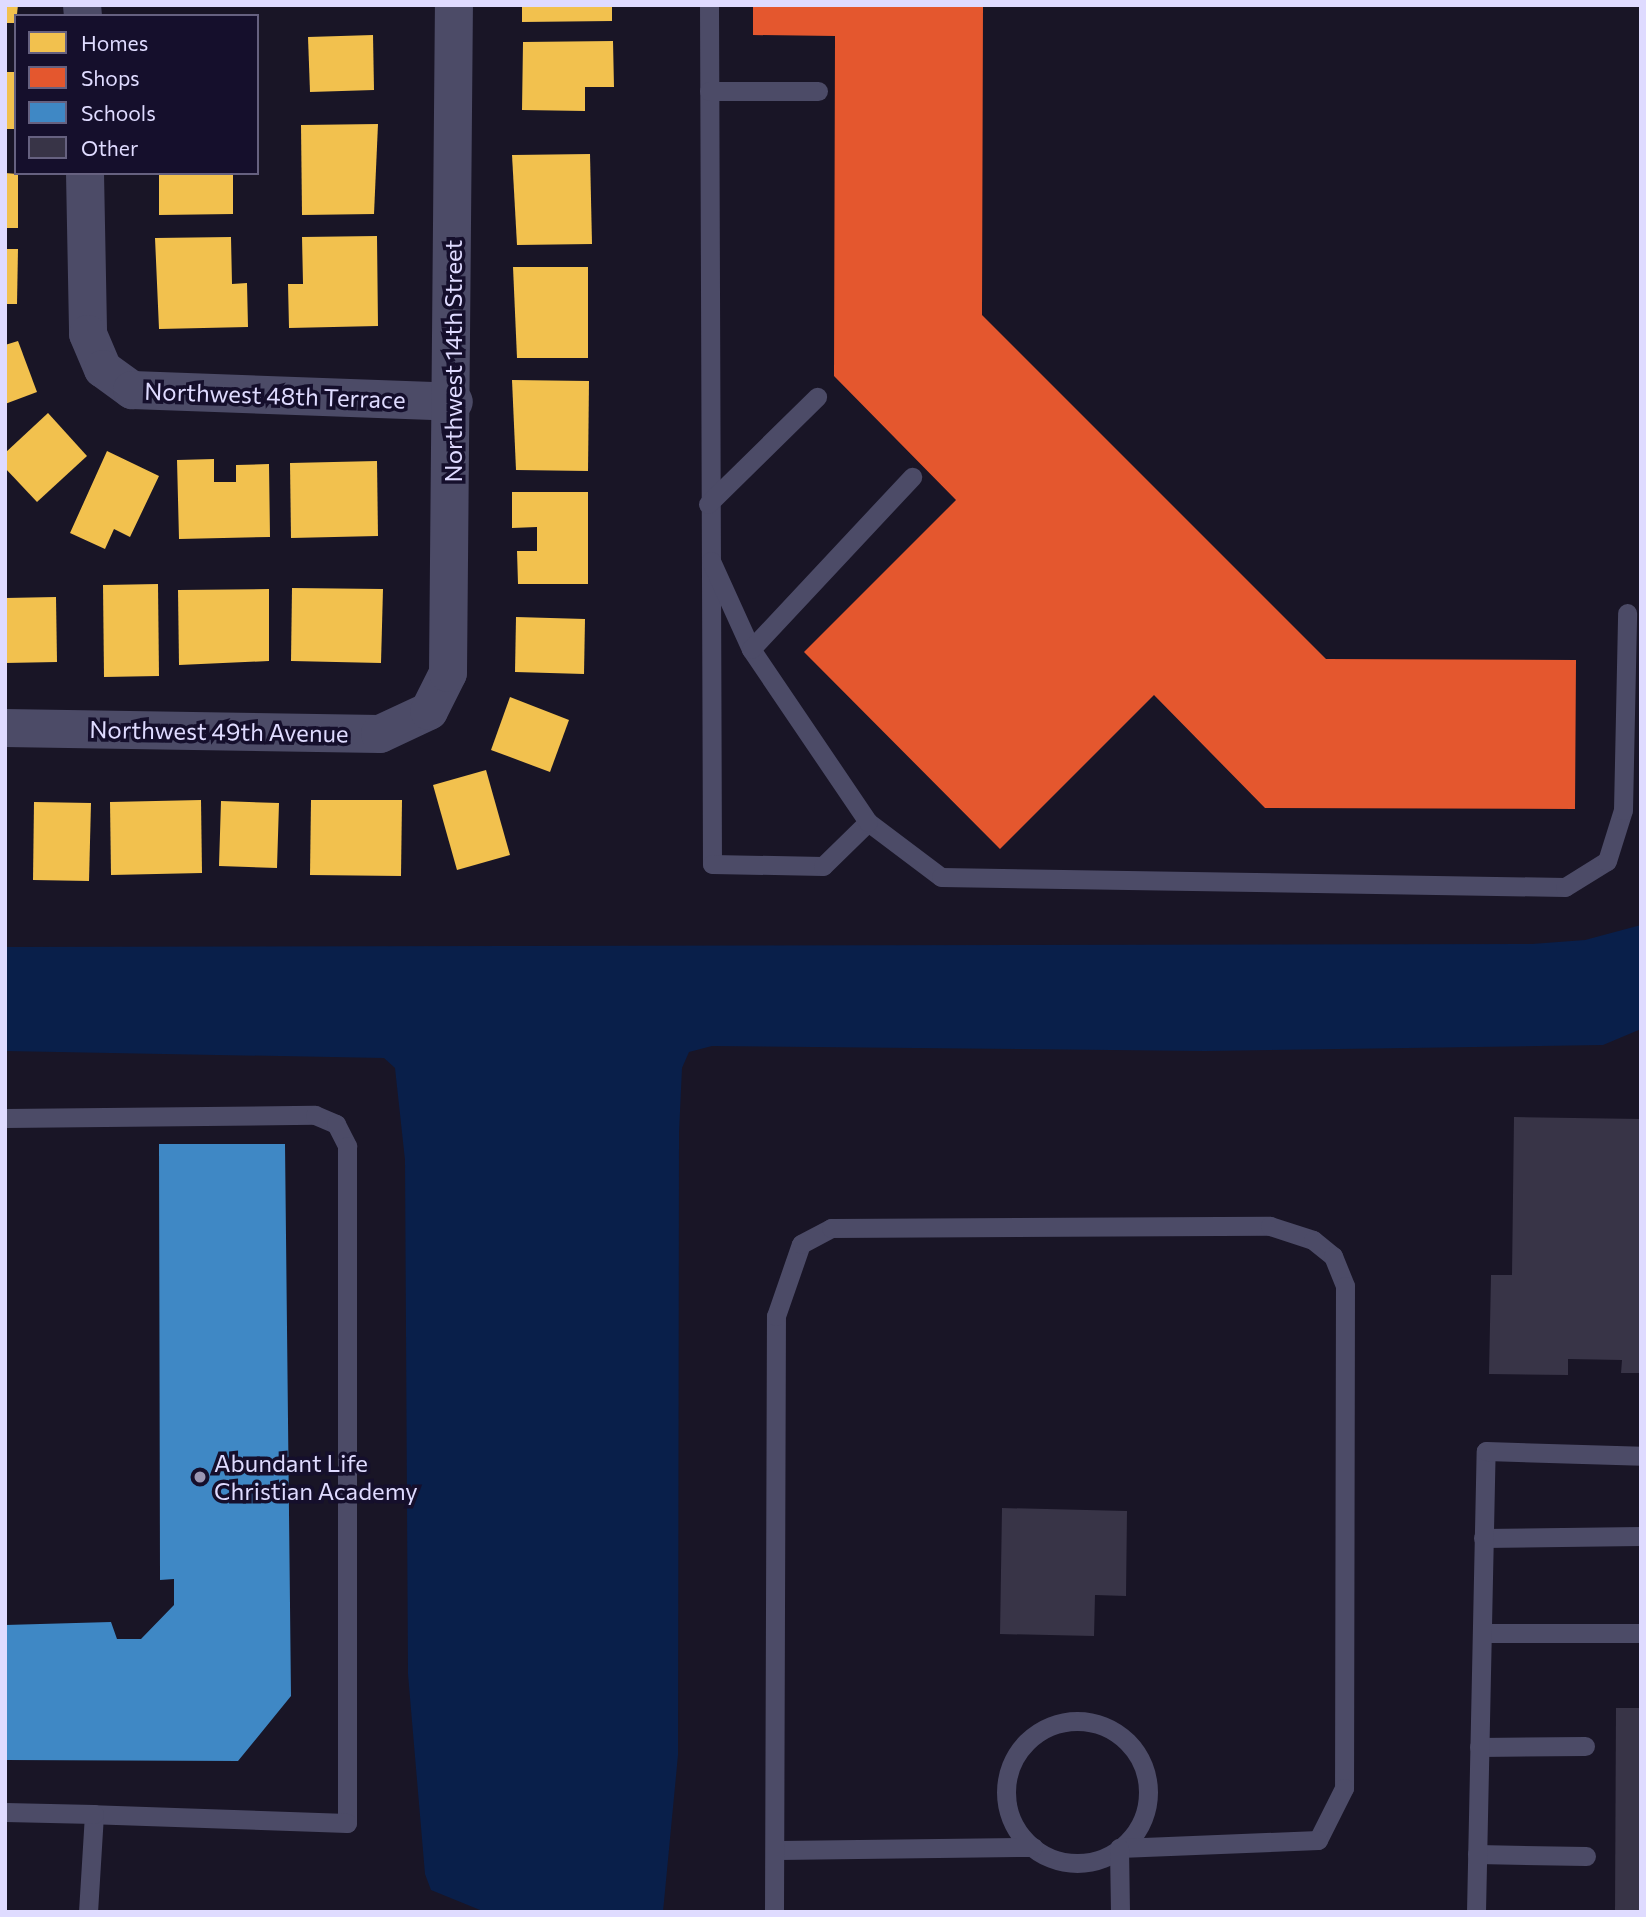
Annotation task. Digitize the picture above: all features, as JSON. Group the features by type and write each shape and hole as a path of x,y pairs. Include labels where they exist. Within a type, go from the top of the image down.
{"street":[{"name":"Northwest 14th Street","path":"429,711 448,673 454,402 454,5"},
{"name":"Northwest 48th Terrace","path":"85,175 88,334 103,369 132,390 454,402"},
{"name":"Northwest 49th Avenue","path":"5,728 380,734 429,711"}],"lane":[{"path":"709,5 708,554 712,864 822,866 868,822"},
{"path":"709,91 818,91"},
{"path":"708,504 817,397"},
{"path":"751,649 912,477"},
{"path":"708,554 751,649 868,822 941,877 1565,887 1607,861 1623,810 1627,613"},
{"path":"5,1118 315,1115 336,1124 347,1146 347,1823 5,1812"},
{"path":"774,1912 779,1850 776,1316 801,1244 831,1228 1270,1226 1313,1240 1333,1255 1345,1286 1344,1788 1318,1840 1119,1848"},
{"path":"1476,1912 1486,1451 1641,1456"},
{"path":"1483,1538 1641,1536"},
{"path":"1482,1633 1641,1633"},
{"path":"779,1850 1033,1847 1067,1862 1103,1858 1132,1836 1147,1802 1143,1765 1105,1726 1069,1721 1028,1741 1007,1782 1011,1818 1033,1847"},
{"path":"1479,1747 1585,1746"},
{"path":"88,1912 94,1814"},
{"path":"1119,1848 1120,1912"},
{"path":"1477,1854 1586,1856"}],"water":[{"path":"1641,925 1641,1029 1603,1045 1205,1051 712,1046 689,1052 682,1068 679,1133 678,1755 663,1912 485,1912 431,1890 425,1874 408,1674 405,1160 395,1068 384,1058 5,1051 5,947 1532,944 1585,940"}],"building: Homes":[{"path":"5,5 18,5 14,23 5,23"},
{"path":"522,5 612,5 612,21 522,22"},
{"path":"373,35 374,90 310,92 308,37"},
{"path":"613,41 614,87 585,87 585,111 522,110 523,42"},
{"path":"5,72 14,72 14,129 5,129"},
{"path":"378,124 374,214 302,215 301,125"},
{"path":"590,154 592,244 517,245 512,155"},
{"path":"5,173 14,174 18,175 18,228 5,228"},
{"path":"159,175 233,175 233,214 159,215"},
{"path":"377,236 378,326 289,328 288,284 303,284 302,237"},
{"path":"231,237 232,284 247,283 248,327 159,329 155,238"},
{"path":"5,249 18,249 17,304 5,304"},
{"path":"513,267 588,267 588,358 517,358"},
{"path":"18,341 37,392 5,404 5,345"},
{"path":"512,380 589,381 588,471 516,470"},
{"path":"48,413 87,456 37,502 5,468 5,453"},
{"path":"107,451 159,476 130,537 114,529 105,549 70,533"},
{"path":"214,459 214,482 236,482 236,465 269,464 270,537 179,539 177,460"},
{"path":"377,461 378,536 291,538 290,463"},
{"path":"512,492 588,492 588,584 518,584 517,551 537,551 537,527 512,528"},
{"path":"158,584 159,676 104,677 103,585"},
{"path":"292,588 383,589 381,663 291,661"},
{"path":"269,589 269,661 179,665 178,590"},
{"path":"56,597 57,662 5,663 5,598"},
{"path":"516,617 585,619 584,674 515,672"},
{"path":"510,697 569,720 550,772 491,750"},
{"path":"486,770 510,855 457,870 433,785"},
{"path":"201,800 202,873 111,875 110,802"},
{"path":"311,800 402,800 401,876 310,875"},
{"path":"221,801 279,803 277,868 219,866"},
{"path":"34,802 91,803 89,881 33,880"}],"building: Shops":[{"path":"753,5 983,5 982,315 1326,659 1576,660 1575,809 1265,808 1154,695 1000,849 804,652 956,500 834,376 835,36 753,35"}],"building: Schools":[{"name":"Abundant Life Christian Academy","path":"159,1144 285,1144 291,1696 238,1761 5,1760 5,1625 111,1622 117,1639 141,1639 174,1605 174,1579 160,1580"}],"building: Other":[{"path":"1514,1117 1641,1119 1641,1373 1621,1373 1622,1360 1568,1359 1568,1375 1489,1374 1491,1275 1512,1275"},
{"path":"1002,1508 1127,1511 1126,1596 1095,1595 1094,1636 1000,1634"},
{"path":"1616,1708 1641,1708 1641,1912 1615,1912"}],"place":[{"name":"Abundant Life Christian Academy","path":"200,1477"}]}
